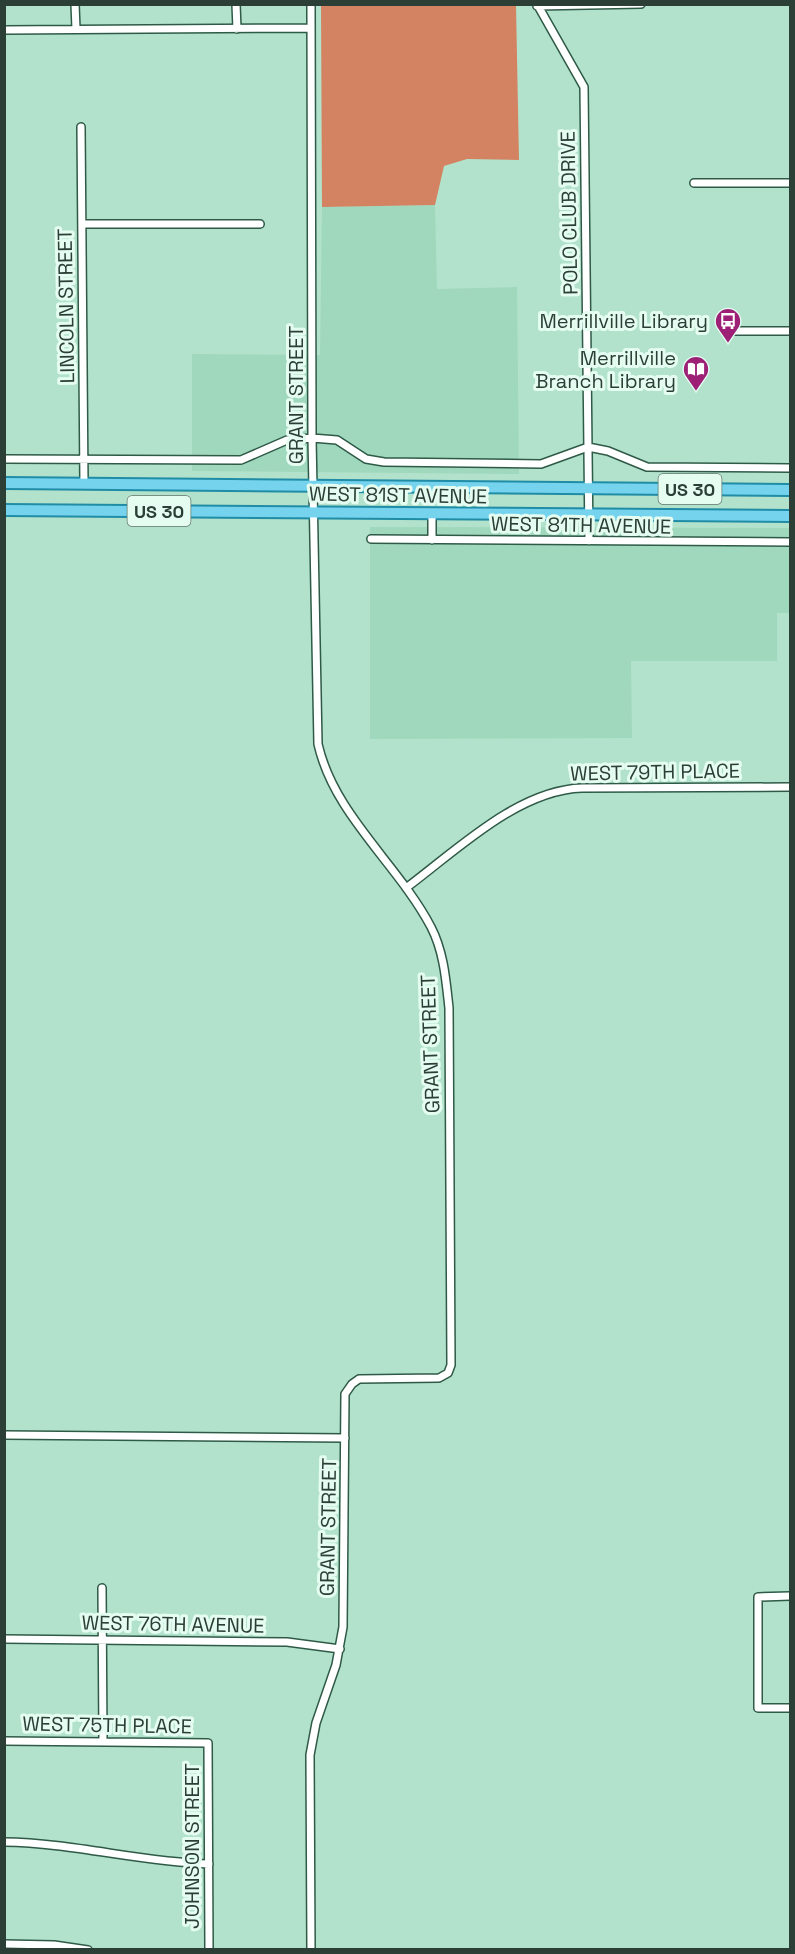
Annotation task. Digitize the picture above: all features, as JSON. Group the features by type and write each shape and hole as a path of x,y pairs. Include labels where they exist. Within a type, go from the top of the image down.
{"main road":[{"name":"WEST 81ST AVENUE","path":"4,483 790,490"},
{"name":"WEST 81ST AVENUE","path":"4,510 790,516"}],"street":[{"path":"75,4 75,29"},
{"path":"236,4 237,29"},
{"name":"GRANT STREET","path":"311,4 312,438 317,724 326,771 339,795 406,888 432,929 445,968 449,1008 452,1365 448,1373 439,1378 366,1378 354,1382 345,1394 343,1627 340,1649 316,1723 310,1755 311,1950"},
{"path":"537,5 641,4"},
{"name":"POLO CLUB DRIVE","path":"537,5 584,87 589,541"},
{"path":"4,30 311,28"},
{"name":"LINCOLN STREET","path":"81,127 84,484"},
{"path":"694,183 790,183"},
{"path":"82,224 260,224"},
{"path":"734,331 790,332"},
{"name":"WEST 81ST AVENUE","path":"4,459 241,460 287,440 312,438 337,440 366,459 384,462 541,464 588,447"},
{"path":"588,447 608,451 647,467 790,468"},
{"path":"432,514 432,540"},
{"name":"WEST 81TH AVENUE","path":"371,539 790,542"},
{"name":"WEST 79TH PLACE","path":"406,888 519,805 551,791 582,788 790,787"},
{"path":"4,1435 345,1438"},
{"path":"102,1588 103,1742"},
{"path":"790,1596 759,1597 758,1708 790,1708"},
{"name":"WEST 76TH AVENUE","path":"4,1639 287,1642 340,1649"},
{"name":"WEST 75TH PLACE","path":"4,1741 208,1743"},
{"name":"JOHNSON STREET","path":"208,1743 209,1950"},
{"path":"4,1842 72,1845 162,1861 209,1864"},
{"path":"4,1944 88,1950"}],"shaded area":[{"path":"321,5 516,5 519,160 467,159 444,166 435,205 322,207"},
{"path":"435,205 437,289 517,287 519,474 192,471 192,354 320,355 322,207"},
{"path":"370,527 790,528 790,613 777,613 777,661 631,661 632,738 370,739"}],"place":[{"name":"Merrillville Library","path":"728,344"},
{"name":"Merrillville Branch Library","path":"696,392"}]}
